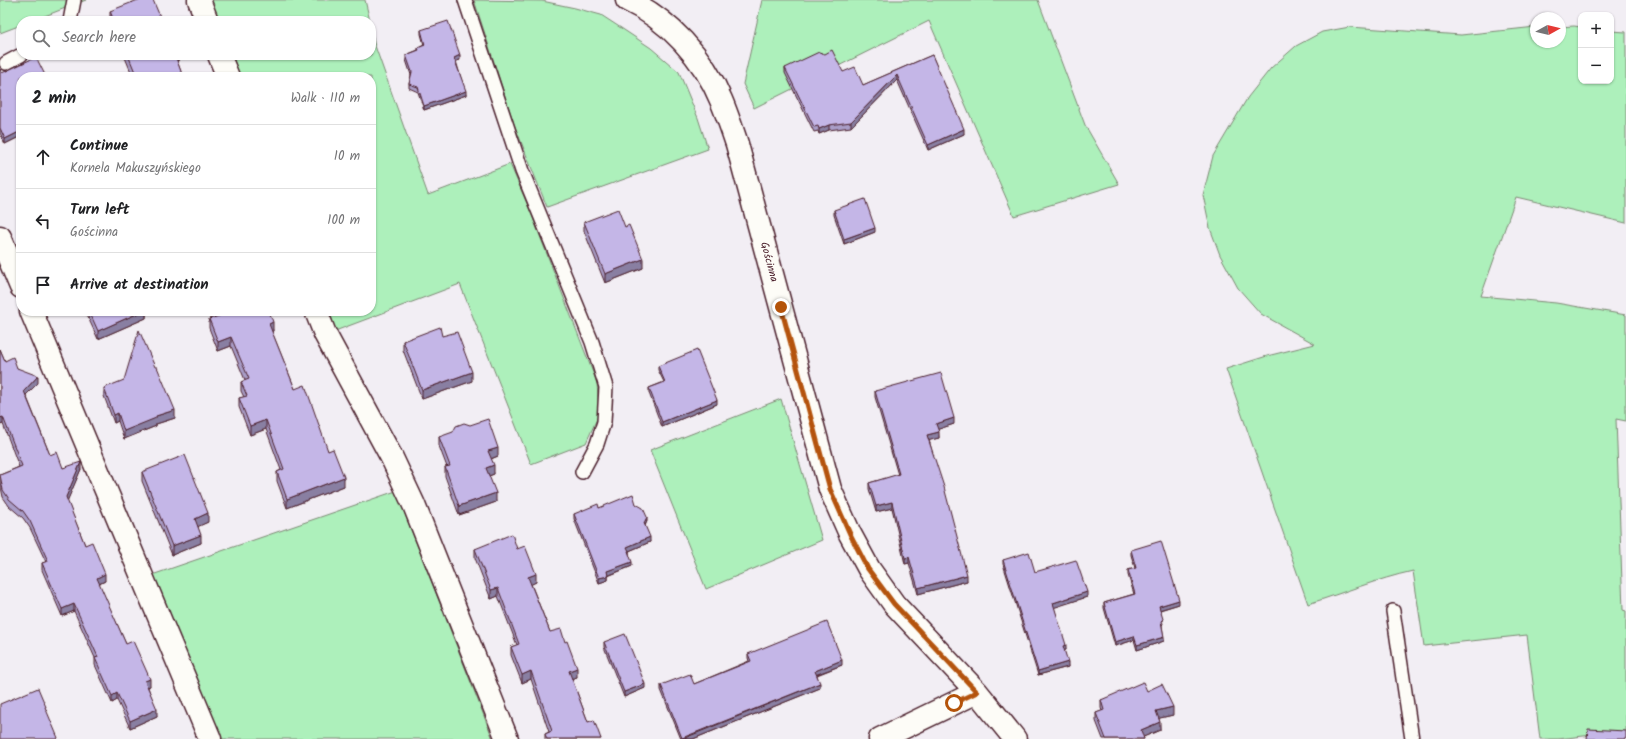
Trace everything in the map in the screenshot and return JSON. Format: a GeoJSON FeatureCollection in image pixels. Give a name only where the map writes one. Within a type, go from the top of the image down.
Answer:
{"type":"FeatureCollection","features":[{"type":"Feature","properties":{"kind":"street"},"geometry":{"type":"LineString","coordinates":[[199,0],[205,16]]}},
{"type":"Feature","properties":{"kind":"street","name":"Gościnna"},"geometry":{"type":"LineString","coordinates":[[627,0],[641,6],[672,31],[700,60],[721,99],[737,144],[830,489],[850,534],[868,569],[894,604],[977,692],[1015,739]]}},
{"type":"Feature","properties":{"kind":"street"},"geometry":{"type":"LineString","coordinates":[[222,60],[226,72]]}},
{"type":"Feature","properties":{"kind":"street"},"geometry":{"type":"LineString","coordinates":[[0,237],[16,275]]}},
{"type":"Feature","properties":{"kind":"street"},"geometry":{"type":"LineString","coordinates":[[33,316],[210,739]]}},
{"type":"Feature","properties":{"kind":"street"},"geometry":{"type":"LineString","coordinates":[[318,316],[325,334],[392,458],[414,505],[507,739]]}},
{"type":"Feature","properties":{"kind":"street"},"geometry":{"type":"LineString","coordinates":[[880,739],[977,692]]}},
{"type":"Feature","properties":{"kind":"lane"},"geometry":{"type":"LineString","coordinates":[[71,16],[74,0]]}},
{"type":"Feature","properties":{"kind":"lane"},"geometry":{"type":"LineString","coordinates":[[465,0],[522,171],[592,342],[606,387],[604,422],[597,444],[582,472]]}},
{"type":"Feature","properties":{"kind":"lane"},"geometry":{"type":"LineString","coordinates":[[6,62],[16,57]]}},
{"type":"Feature","properties":{"kind":"lane"},"geometry":{"type":"LineString","coordinates":[[1393,611],[1412,739]]}},
{"type":"Feature","properties":{"kind":"green space"},"geometry":{"type":"Polygon","coordinates":[[[0,0],[86,0],[45,16],[16,16],[16,27],[0,33],[0,0]]]}},
{"type":"Feature","properties":{"kind":"green space"},"geometry":{"type":"Polygon","coordinates":[[[211,0],[365,0],[369,16],[217,16],[211,0]]]}},
{"type":"Feature","properties":{"kind":"green space"},"geometry":{"type":"Polygon","coordinates":[[[474,0],[542,1],[601,15],[651,48],[679,72],[698,118],[708,149],[547,207],[514,124],[474,0]]]}},
{"type":"Feature","properties":{"kind":"green space"},"geometry":{"type":"Polygon","coordinates":[[[762,0],[1038,0],[1085,125],[1119,184],[1014,216],[929,21],[754,108],[743,84],[762,0]]]}},
{"type":"Feature","properties":{"kind":"green space"},"geometry":{"type":"Polygon","coordinates":[[[1350,27],[1461,35],[1530,28],[1530,48],[1566,48],[1566,27],[1578,27],[1578,84],[1614,84],[1614,31],[1626,32],[1626,223],[1516,197],[1481,296],[1556,303],[1626,315],[1626,421],[1616,419],[1623,610],[1626,611],[1626,731],[1558,739],[1540,739],[1527,635],[1424,646],[1413,571],[1373,582],[1308,604],[1226,369],[1267,356],[1315,344],[1261,314],[1238,288],[1220,255],[1210,228],[1203,195],[1213,156],[1248,97],[1271,68],[1296,46],[1322,32],[1350,27]]]}},
{"type":"Feature","properties":{"kind":"green space"},"geometry":{"type":"Polygon","coordinates":[[[376,49],[428,195],[510,164],[531,213],[597,383],[599,414],[586,443],[531,464],[460,284],[376,316],[376,72],[238,72],[234,60],[376,60],[376,49]]]}},
{"type":"Feature","properties":{"kind":"green space"},"geometry":{"type":"Polygon","coordinates":[[[329,316],[375,316],[335,331],[329,316]]]}},
{"type":"Feature","properties":{"kind":"green space"},"geometry":{"type":"Polygon","coordinates":[[[781,399],[822,540],[706,589],[650,450],[781,399]]]}},
{"type":"Feature","properties":{"kind":"green space"},"geometry":{"type":"Polygon","coordinates":[[[396,491],[493,739],[221,739],[152,575],[396,491]]]}},
{"type":"Feature","properties":{"kind":"building"},"geometry":{"type":"Polygon","coordinates":[[[138,0],[153,0],[160,16],[112,16],[110,11],[138,0]]]}},
{"type":"Feature","properties":{"kind":"building"},"geometry":{"type":"Polygon","coordinates":[[[448,21],[460,55],[454,58],[466,91],[424,106],[418,87],[409,84],[412,72],[406,55],[419,50],[418,48],[425,45],[421,30],[448,21]]]}},
{"type":"Feature","properties":{"kind":"building"},"geometry":{"type":"Polygon","coordinates":[[[832,50],[843,72],[855,67],[863,85],[932,55],[964,129],[928,145],[897,75],[851,122],[829,125],[819,129],[818,126],[814,127],[785,68],[819,52],[825,54],[832,50]]]}},
{"type":"Feature","properties":{"kind":"building"},"geometry":{"type":"Polygon","coordinates":[[[30,60],[38,60],[44,72],[16,72],[16,134],[5,139],[0,128],[0,69],[2,73],[30,60]]]}},
{"type":"Feature","properties":{"kind":"building"},"geometry":{"type":"Polygon","coordinates":[[[130,60],[177,60],[181,72],[135,72],[130,60]]]}},
{"type":"Feature","properties":{"kind":"building"},"geometry":{"type":"Polygon","coordinates":[[[865,199],[875,228],[844,239],[834,210],[865,199]]]}},
{"type":"Feature","properties":{"kind":"building"},"geometry":{"type":"Polygon","coordinates":[[[618,209],[625,227],[629,225],[643,259],[605,274],[584,222],[618,209]]]}},
{"type":"Feature","properties":{"kind":"building"},"geometry":{"type":"Polygon","coordinates":[[[91,316],[132,316],[98,331],[91,316]]]}},
{"type":"Feature","properties":{"kind":"building"},"geometry":{"type":"Polygon","coordinates":[[[219,316],[271,316],[273,322],[269,324],[295,389],[305,385],[328,451],[333,449],[344,477],[287,499],[277,472],[284,469],[266,420],[250,426],[239,398],[247,396],[241,382],[249,379],[231,337],[218,342],[209,319],[219,316]]]}},
{"type":"Feature","properties":{"kind":"building"},"geometry":{"type":"Polygon","coordinates":[[[440,327],[442,336],[457,332],[472,372],[422,390],[403,341],[440,327]]]}},
{"type":"Feature","properties":{"kind":"building"},"geometry":{"type":"Polygon","coordinates":[[[139,330],[155,367],[157,367],[175,410],[156,416],[156,418],[124,431],[118,413],[114,415],[104,388],[124,380],[139,330]]]}},
{"type":"Feature","properties":{"kind":"building"},"geometry":{"type":"Polygon","coordinates":[[[0,349],[5,361],[13,357],[17,368],[38,376],[24,391],[50,455],[57,452],[63,468],[81,462],[66,497],[85,545],[92,542],[105,574],[97,578],[126,644],[133,641],[150,679],[145,681],[157,709],[130,721],[117,693],[112,696],[95,658],[98,657],[74,604],[62,609],[42,563],[48,561],[30,521],[23,511],[9,499],[3,490],[0,475],[22,466],[3,417],[0,418],[0,349]]]}},
{"type":"Feature","properties":{"kind":"building"},"geometry":{"type":"Polygon","coordinates":[[[697,350],[717,400],[662,422],[649,388],[665,382],[658,366],[697,350]]]}},
{"type":"Feature","properties":{"kind":"building"},"geometry":{"type":"Polygon","coordinates":[[[941,373],[954,418],[936,424],[939,432],[927,435],[944,487],[967,575],[918,588],[909,557],[905,558],[892,502],[876,506],[869,483],[899,474],[875,391],[941,373]]]}},
{"type":"Feature","properties":{"kind":"building"},"geometry":{"type":"Polygon","coordinates":[[[488,419],[498,448],[488,451],[494,465],[486,468],[496,493],[459,506],[445,467],[450,466],[439,437],[453,432],[456,426],[464,423],[470,425],[488,419]]]}},
{"type":"Feature","properties":{"kind":"building"},"geometry":{"type":"Polygon","coordinates":[[[185,455],[208,513],[195,519],[201,535],[172,546],[142,472],[185,455]]]}},
{"type":"Feature","properties":{"kind":"building"},"geometry":{"type":"Polygon","coordinates":[[[633,494],[636,504],[643,508],[647,517],[644,523],[650,537],[627,547],[632,562],[607,571],[608,576],[599,578],[574,514],[598,504],[599,508],[633,494]]]}},
{"type":"Feature","properties":{"kind":"building"},"geometry":{"type":"Polygon","coordinates":[[[512,534],[517,549],[525,546],[536,574],[528,577],[550,632],[561,629],[565,642],[567,641],[577,668],[569,671],[588,722],[594,720],[601,739],[547,739],[545,734],[552,731],[531,671],[522,675],[511,647],[519,644],[498,588],[491,590],[475,549],[512,534]]]}},
{"type":"Feature","properties":{"kind":"building"},"geometry":{"type":"Polygon","coordinates":[[[1161,541],[1179,600],[1159,606],[1163,619],[1161,621],[1164,637],[1137,645],[1134,636],[1115,642],[1104,603],[1135,594],[1128,570],[1136,568],[1131,550],[1161,541]]]}},
{"type":"Feature","properties":{"kind":"building"},"geometry":{"type":"Polygon","coordinates":[[[1029,552],[1035,572],[1076,560],[1087,592],[1053,603],[1066,645],[1063,646],[1068,662],[1038,671],[1003,560],[1029,552]]]}},
{"type":"Feature","properties":{"kind":"building"},"geometry":{"type":"Polygon","coordinates":[[[827,622],[842,660],[815,671],[820,683],[682,738],[661,685],[690,674],[694,684],[751,661],[748,654],[827,622]]]}},
{"type":"Feature","properties":{"kind":"building"},"geometry":{"type":"Polygon","coordinates":[[[625,634],[645,684],[624,692],[604,642],[625,634]]]}},
{"type":"Feature","properties":{"kind":"building"},"geometry":{"type":"Polygon","coordinates":[[[1143,682],[1147,691],[1162,684],[1173,707],[1156,711],[1160,722],[1141,730],[1144,739],[1106,739],[1096,713],[1104,710],[1101,700],[1143,682]]]}},
{"type":"Feature","properties":{"kind":"building"},"geometry":{"type":"Polygon","coordinates":[[[38,688],[58,738],[0,739],[0,704],[38,688]]]}},
{"type":"Feature","properties":{"kind":"building"},"geometry":{"type":"Polygon","coordinates":[[[1588,729],[1626,731],[1626,739],[1587,739],[1588,729]]]}},
{"type":"Feature","properties":{"kind":"route"},"geometry":{"type":"LineString","coordinates":[[781,307],[830,489],[850,534],[868,569],[894,604],[977,692],[954,703]]}}]}
